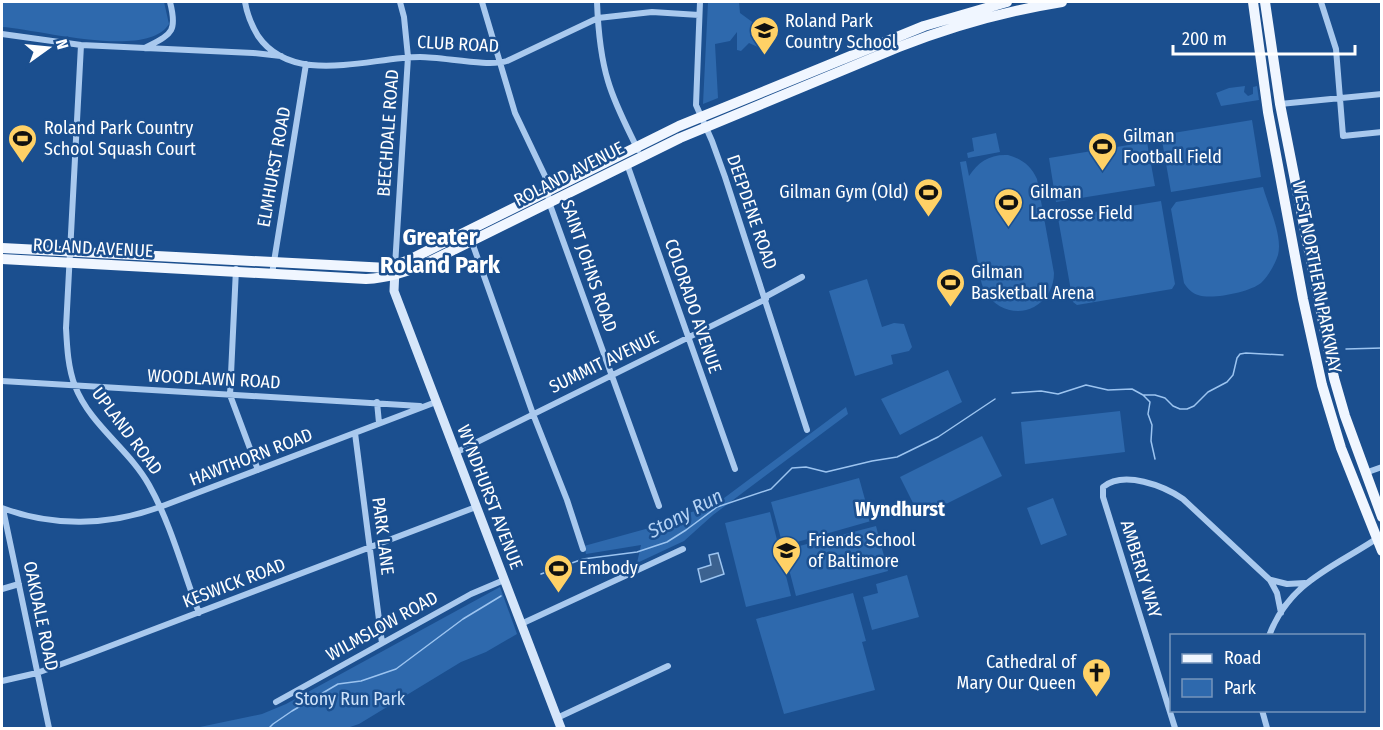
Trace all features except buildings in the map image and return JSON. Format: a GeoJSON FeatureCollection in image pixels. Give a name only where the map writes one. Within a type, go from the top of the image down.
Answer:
{"type":"FeatureCollection","features":[{"type":"Feature","properties":{"kind":"main road","name":"ROLAND AVENUE"},"geometry":{"type":"LineString","coordinates":[[470,236],[549,202],[639,151],[703,122],[924,26],[1007,2]]}},
{"type":"Feature","properties":{"kind":"main road","name":"ROLAND AVENUE"},"geometry":{"type":"LineString","coordinates":[[703,122],[928,35],[995,15],[1062,2]]}},
{"type":"Feature","properties":{"kind":"main road","name":"WEST NORTHERN PARKWAY"},"geometry":{"type":"LineString","coordinates":[[1253,2],[1268,112],[1303,299],[1322,385],[1341,448],[1379,537],[1382,551]]}},
{"type":"Feature","properties":{"kind":"main road","name":"WEST NORTHERN PARKWAY"},"geometry":{"type":"LineString","coordinates":[[1265,2],[1280,104],[1334,378],[1382,517]]}},
{"type":"Feature","properties":{"kind":"main road","name":"ROLAND AVENUE"},"geometry":{"type":"LineString","coordinates":[[2,248],[69,257],[272,268],[366,279],[416,268],[549,190],[624,159]]}},
{"type":"Feature","properties":{"kind":"main road","name":"ROLAND AVENUE"},"geometry":{"type":"LineString","coordinates":[[2,259],[69,257]]}},
{"type":"Feature","properties":{"kind":"street"},"geometry":{"type":"LineString","coordinates":[[144,49],[165,37],[174,25],[170,2]]}},
{"type":"Feature","properties":{"kind":"street"},"geometry":{"type":"LineString","coordinates":[[245,2],[259,37],[257,49],[253,53]]}},
{"type":"Feature","properties":{"kind":"street","name":"BEECHDALE ROAD"},"geometry":{"type":"LineString","coordinates":[[395,271],[408,57],[400,2]]}},
{"type":"Feature","properties":{"kind":"street","name":"SAINT JOHNS ROAD"},"geometry":{"type":"LineString","coordinates":[[482,2],[515,113],[546,178],[549,202],[659,506]]}},
{"type":"Feature","properties":{"kind":"street"},"geometry":{"type":"LineString","coordinates":[[597,2],[602,57],[607,79],[639,151]]}},
{"type":"Feature","properties":{"kind":"street","name":"DEEPDENE ROAD"},"geometry":{"type":"LineString","coordinates":[[700,2],[696,105],[725,177],[807,430]]}},
{"type":"Feature","properties":{"kind":"street"},"geometry":{"type":"LineString","coordinates":[[1321,2],[1331,26],[1336,49],[1343,136],[1382,132]]}},
{"type":"Feature","properties":{"kind":"street","name":"CLUB ROAD"},"geometry":{"type":"LineString","coordinates":[[2,34],[81,45],[253,53],[281,56],[306,64],[354,64],[408,57],[436,57],[501,63],[598,18],[652,12],[699,15]]}},
{"type":"Feature","properties":{"kind":"street"},"geometry":{"type":"LineString","coordinates":[[165,37],[167,50]]}},
{"type":"Feature","properties":{"kind":"street","name":"CLUB ROAD"},"geometry":{"type":"LineString","coordinates":[[259,37],[266,46],[281,56]]}},
{"type":"Feature","properties":{"kind":"street","name":"UPLAND ROAD"},"geometry":{"type":"LineString","coordinates":[[81,45],[66,328],[69,357],[75,385],[92,413],[134,462],[151,488],[199,613]]}},
{"type":"Feature","properties":{"kind":"street","name":"ELMHURST ROAD"},"geometry":{"type":"LineString","coordinates":[[272,268],[306,64]]}},
{"type":"Feature","properties":{"kind":"street"},"geometry":{"type":"LineString","coordinates":[[1280,104],[1382,94]]}},
{"type":"Feature","properties":{"kind":"street","name":"COLORADO AVENUE"},"geometry":{"type":"LineString","coordinates":[[624,159],[735,469]]}},
{"type":"Feature","properties":{"kind":"street"},"geometry":{"type":"LineString","coordinates":[[470,236],[583,549]]}},
{"type":"Feature","properties":{"kind":"street"},"geometry":{"type":"LineString","coordinates":[[236,267],[230,395],[258,470]]}},
{"type":"Feature","properties":{"kind":"street","name":"WYNDHURST AVENUE"},"geometry":{"type":"LineString","coordinates":[[395,271],[394,291],[561,729]]}},
{"type":"Feature","properties":{"kind":"street","name":"SUMMIT AVENUE"},"geometry":{"type":"LineString","coordinates":[[455,453],[765,298],[802,277]]}},
{"type":"Feature","properties":{"kind":"street","name":"WOODLAWN ROAD"},"geometry":{"type":"LineString","coordinates":[[2,381],[424,406]]}},
{"type":"Feature","properties":{"kind":"street"},"geometry":{"type":"LineString","coordinates":[[378,402],[379,423]]}},
{"type":"Feature","properties":{"kind":"street","name":"HAWTHORN ROAD"},"geometry":{"type":"LineString","coordinates":[[2,508],[33,517],[78,522],[123,518],[160,507],[436,402]]}},
{"type":"Feature","properties":{"kind":"street","name":"PARK LANE"},"geometry":{"type":"LineString","coordinates":[[355,433],[382,643]]}},
{"type":"Feature","properties":{"kind":"street"},"geometry":{"type":"LineString","coordinates":[[1365,473],[1382,467]]}},
{"type":"Feature","properties":{"kind":"street","name":"AMBERLY WAY"},"geometry":{"type":"LineString","coordinates":[[1175,729],[1103,497],[1103,487],[1114,482],[1136,481],[1154,484],[1175,493],[1270,580]]}},
{"type":"Feature","properties":{"kind":"street","name":"KESWICK ROAD"},"geometry":{"type":"LineString","coordinates":[[2,681],[37,673],[476,507]]}},
{"type":"Feature","properties":{"kind":"street","name":"OAKDALE ROAD"},"geometry":{"type":"LineString","coordinates":[[2,508],[49,729]]}},
{"type":"Feature","properties":{"kind":"street"},"geometry":{"type":"LineString","coordinates":[[1270,634],[1281,613],[1305,583],[1379,537]]}},
{"type":"Feature","properties":{"kind":"street"},"geometry":{"type":"LineString","coordinates":[[521,624],[682,549]]}},
{"type":"Feature","properties":{"kind":"street","name":"WILMSLOW ROAD"},"geometry":{"type":"LineString","coordinates":[[276,702],[471,594],[504,580]]}},
{"type":"Feature","properties":{"kind":"street"},"geometry":{"type":"LineString","coordinates":[[1270,580],[1287,584],[1305,583]]}},
{"type":"Feature","properties":{"kind":"street"},"geometry":{"type":"LineString","coordinates":[[1270,580],[1277,593],[1281,613]]}},
{"type":"Feature","properties":{"kind":"street"},"geometry":{"type":"LineString","coordinates":[[2,588],[19,584]]}},
{"type":"Feature","properties":{"kind":"street"},"geometry":{"type":"LineString","coordinates":[[557,718],[668,666]]}},
{"type":"Feature","properties":{"kind":"street"},"geometry":{"type":"LineString","coordinates":[[1262,712],[1267,729]]}},
{"type":"Feature","properties":{"kind":"green space"},"geometry":{"type":"Polygon","coordinates":[[[2,2],[164,2],[169,24],[157,35],[139,40],[91,40],[2,27],[2,2]]]}},
{"type":"Feature","properties":{"kind":"green space"},"geometry":{"type":"Polygon","coordinates":[[[708,2],[739,2],[740,13],[755,24],[760,35],[763,36],[760,48],[749,43],[741,51],[737,50],[737,32],[730,41],[715,44],[718,98],[703,104],[708,2]]]}},
{"type":"Feature","properties":{"kind":"green space"},"geometry":{"type":"Polygon","coordinates":[[[1245,86],[1244,92],[1248,96],[1253,94],[1253,87],[1257,86],[1259,100],[1221,106],[1216,93],[1229,88],[1245,86]]]}},
{"type":"Feature","properties":{"kind":"green space"},"geometry":{"type":"Polygon","coordinates":[[[1252,120],[1261,177],[1171,192],[1161,135],[1252,120]]]}},
{"type":"Feature","properties":{"kind":"green space"},"geometry":{"type":"Polygon","coordinates":[[[996,133],[1000,152],[968,158],[967,153],[974,151],[972,138],[996,133]]]}},
{"type":"Feature","properties":{"kind":"green space","name":"Gilman Football Field"},"geometry":{"type":"Polygon","coordinates":[[[1147,142],[1155,186],[1056,202],[1049,158],[1147,142]]]}},
{"type":"Feature","properties":{"kind":"green space"},"geometry":{"type":"Polygon","coordinates":[[[1008,155],[1026,164],[1037,179],[1054,273],[1051,288],[1046,297],[1034,307],[1021,311],[1001,307],[990,299],[984,289],[960,162],[966,161],[969,176],[985,160],[1008,155]]]}},
{"type":"Feature","properties":{"kind":"green space"},"geometry":{"type":"Polygon","coordinates":[[[1263,187],[1274,221],[1279,247],[1278,255],[1269,274],[1261,283],[1240,292],[1221,296],[1204,296],[1192,292],[1184,283],[1171,209],[1176,202],[1263,187]]]}},
{"type":"Feature","properties":{"kind":"green space"},"geometry":{"type":"Polygon","coordinates":[[[1161,201],[1175,284],[1172,289],[1077,305],[1073,302],[1058,218],[1161,201]]]}},
{"type":"Feature","properties":{"kind":"green space"},"geometry":{"type":"Polygon","coordinates":[[[867,279],[882,327],[894,323],[904,324],[912,347],[909,351],[891,355],[893,364],[855,376],[829,291],[867,279]]]}},
{"type":"Feature","properties":{"kind":"green space"},"geometry":{"type":"Polygon","coordinates":[[[948,370],[962,402],[900,435],[881,399],[948,370]]]}},
{"type":"Feature","properties":{"kind":"green space"},"geometry":{"type":"Polygon","coordinates":[[[846,407],[848,414],[713,515],[684,541],[637,563],[641,545],[586,554],[584,546],[671,522],[671,518],[702,509],[704,513],[846,407]]]}},
{"type":"Feature","properties":{"kind":"green space"},"geometry":{"type":"Polygon","coordinates":[[[1120,411],[1125,452],[1025,464],[1021,422],[1120,411]]]}},
{"type":"Feature","properties":{"kind":"green space"},"geometry":{"type":"Polygon","coordinates":[[[982,436],[1002,476],[920,517],[900,477],[982,436]]]}},
{"type":"Feature","properties":{"kind":"green space"},"geometry":{"type":"Polygon","coordinates":[[[859,478],[871,521],[783,546],[771,502],[859,478]]]}},
{"type":"Feature","properties":{"kind":"green space"},"geometry":{"type":"Polygon","coordinates":[[[1053,498],[1067,535],[1041,545],[1027,508],[1053,498]]]}},
{"type":"Feature","properties":{"kind":"green space"},"geometry":{"type":"Polygon","coordinates":[[[770,512],[791,596],[746,607],[725,523],[770,512]]]}},
{"type":"Feature","properties":{"kind":"green space"},"geometry":{"type":"Polygon","coordinates":[[[876,526],[888,571],[796,596],[784,550],[876,526]]]}},
{"type":"Feature","properties":{"kind":"green space"},"geometry":{"type":"Polygon","coordinates":[[[907,575],[919,617],[872,630],[863,597],[878,593],[876,584],[907,575]]]}},
{"type":"Feature","properties":{"kind":"green space","name":"Stony Run Park"},"geometry":{"type":"Polygon","coordinates":[[[500,587],[517,634],[486,652],[461,662],[359,724],[347,728],[195,728],[262,714],[286,704],[500,587]]]}},
{"type":"Feature","properties":{"kind":"green space"},"geometry":{"type":"Polygon","coordinates":[[[853,593],[866,641],[862,642],[875,690],[784,714],[756,619],[853,593]]]}},
{"type":"Feature","properties":{"kind":"shaded area"},"geometry":{"type":"Polygon","coordinates":[[[718,553],[724,574],[701,582],[698,569],[711,565],[709,555],[718,553]]]}},
{"type":"Feature","properties":{"kind":"waterway","name":"Stony Run"},"geometry":{"type":"LineString","coordinates":[[1346,349],[1382,348]]}},
{"type":"Feature","properties":{"kind":"waterway","name":"Stony Run"},"geometry":{"type":"LineString","coordinates":[[1012,393],[1041,391],[1058,394],[1086,385],[1108,390],[1132,389],[1143,395],[1165,398],[1173,406],[1187,409],[1194,406],[1208,392],[1227,382],[1233,375],[1240,354],[1283,355]]}},
{"type":"Feature","properties":{"kind":"waterway"},"geometry":{"type":"LineString","coordinates":[[1143,395],[1150,402],[1148,414],[1152,425],[1151,441],[1155,459]]}},
{"type":"Feature","properties":{"kind":"waterway","name":"Stony Run"},"geometry":{"type":"LineString","coordinates":[[541,574],[583,559],[637,552],[667,542],[717,507],[771,489],[792,468],[806,467],[826,472],[897,457],[938,437],[995,399]]}},
{"type":"Feature","properties":{"kind":"waterway","name":"Stony Run"},"geometry":{"type":"LineString","coordinates":[[269,728],[292,711],[338,684],[361,681],[396,669],[463,619],[501,596]]}},
{"type":"Feature","properties":{"kind":"place","name":"Roland Park Country School"},"geometry":{"type":"Point","coordinates":[764,56]}},
{"type":"Feature","properties":{"kind":"place","name":"Roland Park Country School Squash Court"},"geometry":{"type":"Point","coordinates":[23,164]}},
{"type":"Feature","properties":{"kind":"place","name":"Gilman Football Field"},"geometry":{"type":"Point","coordinates":[1102,172]}},
{"type":"Feature","properties":{"kind":"place","name":"Gilman Gym (Old)"},"geometry":{"type":"Point","coordinates":[929,218]}},
{"type":"Feature","properties":{"kind":"place","name":"Gilman Lacrosse Field"},"geometry":{"type":"Point","coordinates":[1009,228]}},
{"type":"Feature","properties":{"kind":"place","name":"Gilman Basketball Arena"},"geometry":{"type":"Point","coordinates":[950,308]}},
{"type":"Feature","properties":{"kind":"place","name":"Friends School of Baltimore"},"geometry":{"type":"Point","coordinates":[787,576]}},
{"type":"Feature","properties":{"kind":"place","name":"Embody"},"geometry":{"type":"Point","coordinates":[558,594]}},
{"type":"Feature","properties":{"kind":"place","name":"Cathedral of Mary Our Queen"},"geometry":{"type":"Point","coordinates":[1097,698]}},
{"type":"Feature","properties":{"kind":"district","name":"Greater Roland Park"},"geometry":{"type":"Point","coordinates":[440,251]}},
{"type":"Feature","properties":{"kind":"district","name":"Wyndhurst"},"geometry":{"type":"Point","coordinates":[900,509]}}]}
